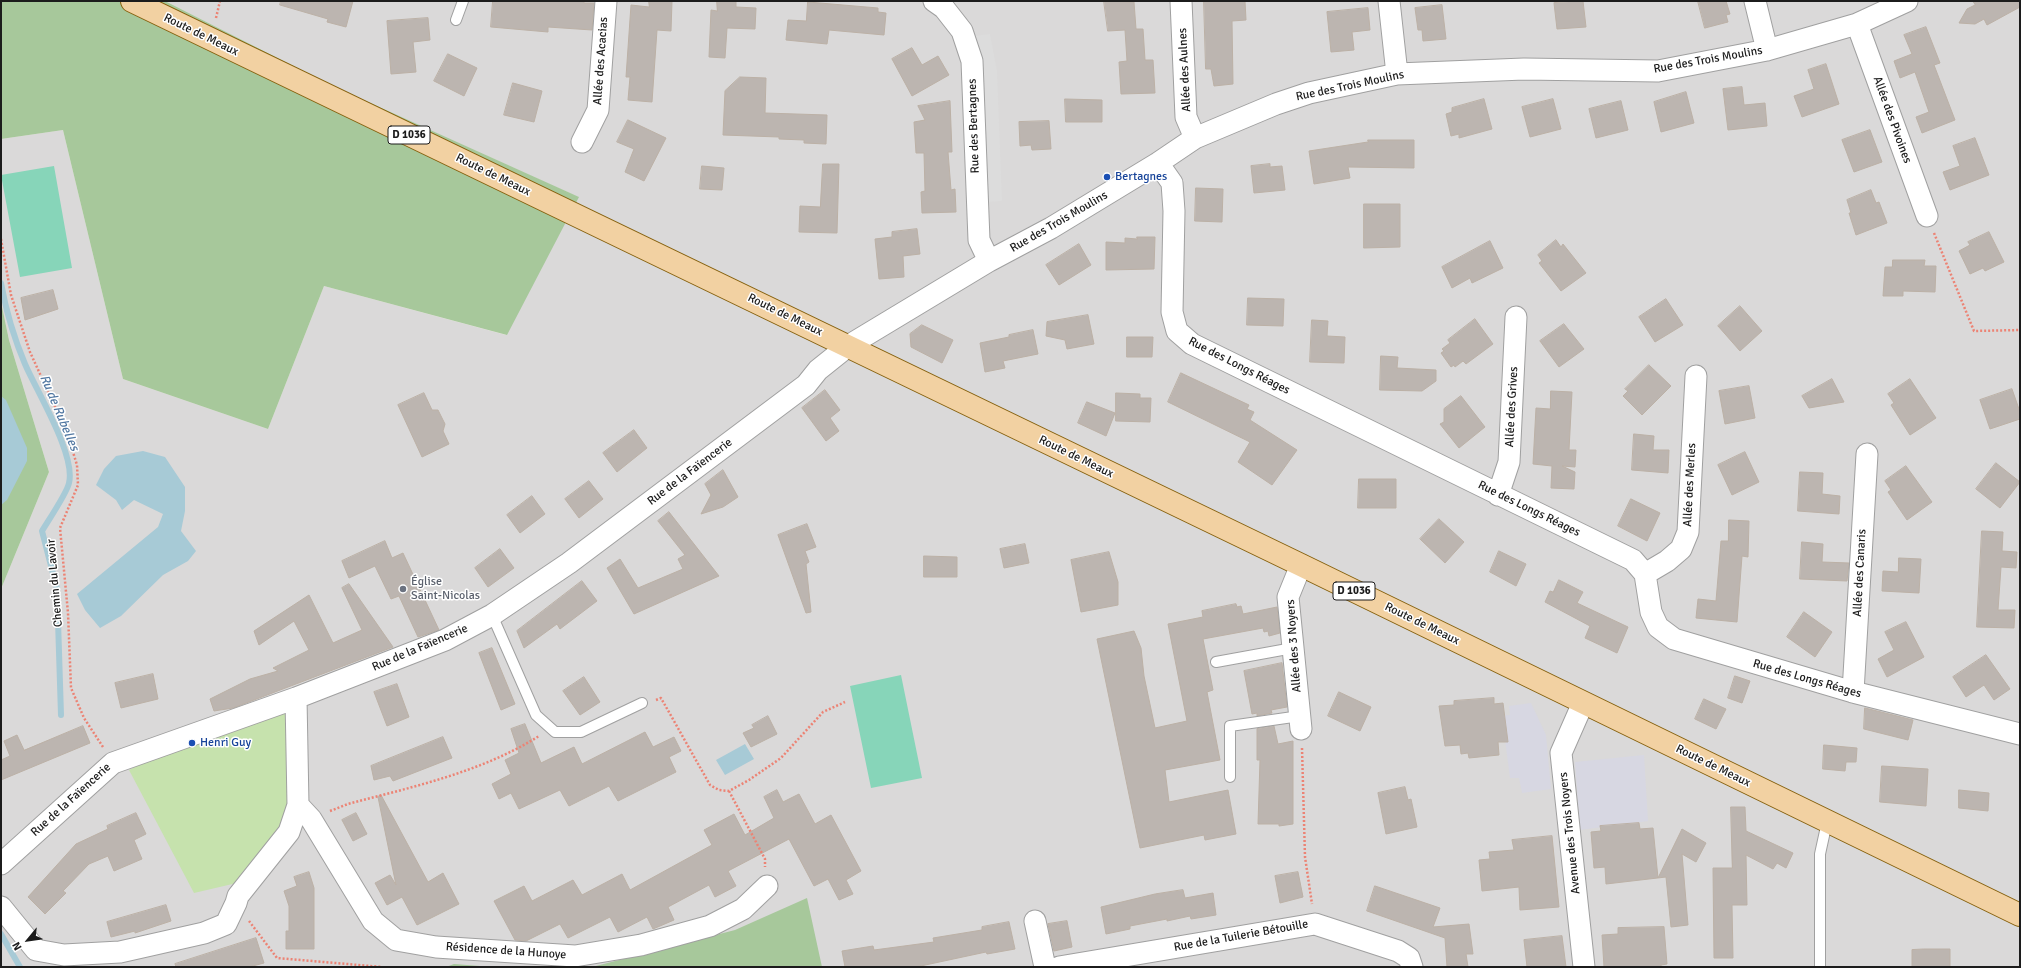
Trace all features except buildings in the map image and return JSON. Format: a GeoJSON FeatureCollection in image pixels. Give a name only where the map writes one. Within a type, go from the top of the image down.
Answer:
{"type":"FeatureCollection","features":[{"type":"Feature","properties":{"kind":"main road","name":"Route de Meaux"},"geometry":{"type":"LineString","coordinates":[[132,1],[1301,564],[2020,915]]}},
{"type":"Feature","properties":{"kind":"street","name":"Allée des Acacias"},"geometry":{"type":"LineString","coordinates":[[582,142],[598,110],[606,1]]}},
{"type":"Feature","properties":{"kind":"street","name":"Rue des Bertagnes"},"geometry":{"type":"LineString","coordinates":[[934,1],[944,8],[962,31],[972,60],[979,240],[989,261]]}},
{"type":"Feature","properties":{"kind":"street","name":"Allée des Aulnes"},"geometry":{"type":"LineString","coordinates":[[1182,1],[1186,117],[1195,138]]}},
{"type":"Feature","properties":{"kind":"street"},"geometry":{"type":"LineString","coordinates":[[1389,1],[1397,74]]}},
{"type":"Feature","properties":{"kind":"street"},"geometry":{"type":"LineString","coordinates":[[1754,1],[1767,50]]}},
{"type":"Feature","properties":{"kind":"street","name":"Rue des Trois Moulins"},"geometry":{"type":"LineString","coordinates":[[848,346],[989,261],[1051,228],[1158,163],[1195,138],[1276,104],[1309,93],[1397,74],[1524,69],[1658,71],[1767,50],[1857,24],[1907,1]]}},
{"type":"Feature","properties":{"kind":"street","name":"Allée des Pivoines"},"geometry":{"type":"LineString","coordinates":[[1857,24],[1927,216]]}},
{"type":"Feature","properties":{"kind":"street","name":"Rue des Longs Réages"},"geometry":{"type":"LineString","coordinates":[[1158,163],[1172,183],[1174,211],[1172,312],[1177,331],[1192,344],[1633,560],[1645,574],[1653,617],[1658,627],[1674,639],[1853,692],[2020,734]]}},
{"type":"Feature","properties":{"kind":"street","name":"Allée des Grives"},"geometry":{"type":"LineString","coordinates":[[1498,495],[1509,462],[1516,317]]}},
{"type":"Feature","properties":{"kind":"street","name":"Rue de la Faïencerie"},"geometry":{"type":"LineString","coordinates":[[1,864],[113,762],[296,698],[445,640],[492,615],[569,563],[806,385],[818,370],[848,346]]}},
{"type":"Feature","properties":{"kind":"street","name":"Allée des Merles"},"geometry":{"type":"LineString","coordinates":[[1645,574],[1667,561],[1681,550],[1688,532],[1696,376]]}},
{"type":"Feature","properties":{"kind":"street","name":"Allée des Canaris"},"geometry":{"type":"LineString","coordinates":[[1853,692],[1867,454]]}},
{"type":"Feature","properties":{"kind":"street","name":"Allée des 3 Noyers"},"geometry":{"type":"LineString","coordinates":[[1300,722],[1288,597],[1301,564]]}},
{"type":"Feature","properties":{"kind":"street"},"geometry":{"type":"LineString","coordinates":[[1,907],[36,950],[64,955],[120,952],[204,933],[226,924],[238,896],[304,812],[296,698]]}},
{"type":"Feature","properties":{"kind":"street","name":"Avenue des Trois Noyers"},"geometry":{"type":"LineString","coordinates":[[1583,703],[1561,753],[1584,967]]}},
{"type":"Feature","properties":{"kind":"street","name":"Résidence de la Hunoye"},"geometry":{"type":"LineString","coordinates":[[304,812],[373,921],[396,940],[436,947],[575,956],[641,945],[710,926],[743,909],[767,886]]}},
{"type":"Feature","properties":{"kind":"street"},"geometry":{"type":"LineString","coordinates":[[1035,921],[1045,967]]}},
{"type":"Feature","properties":{"kind":"street","name":"Rue de la Tuilerie Bétouille"},"geometry":{"type":"LineString","coordinates":[[1060,967],[1315,924],[1398,951],[1409,958],[1412,967]]}},
{"type":"Feature","properties":{"kind":"lane"},"geometry":{"type":"LineString","coordinates":[[456,20],[463,1]]}},
{"type":"Feature","properties":{"kind":"lane"},"geometry":{"type":"LineString","coordinates":[[492,615],[536,715],[555,732],[581,732],[642,704]]}},
{"type":"Feature","properties":{"kind":"lane"},"geometry":{"type":"LineString","coordinates":[[1216,662],[1293,648]]}},
{"type":"Feature","properties":{"kind":"lane"},"geometry":{"type":"LineString","coordinates":[[1230,777],[1230,726],[1300,722]]}},
{"type":"Feature","properties":{"kind":"lane"},"geometry":{"type":"LineString","coordinates":[[1820,967],[1820,854],[1827,822]]}},
{"type":"Feature","properties":{"kind":"path"},"geometry":{"type":"LineString","coordinates":[[1927,216],[1974,331],[2020,330]]}},
{"type":"Feature","properties":{"kind":"path","name":"Chemin du Lavoir"},"geometry":{"type":"LineString","coordinates":[[1,239],[11,295],[30,352],[67,433],[77,465],[78,485],[60,528],[68,613],[71,688],[84,718],[113,762]]}},
{"type":"Feature","properties":{"kind":"path"},"geometry":{"type":"LineString","coordinates":[[642,704],[661,698],[710,785],[719,790],[730,791],[781,758],[823,712],[845,702]]}},
{"type":"Feature","properties":{"kind":"path"},"geometry":{"type":"LineString","coordinates":[[1300,722],[1305,857],[1315,924]]}},
{"type":"Feature","properties":{"kind":"path"},"geometry":{"type":"LineString","coordinates":[[304,812],[348,804],[465,770],[523,746],[551,728]]}},
{"type":"Feature","properties":{"kind":"path"},"geometry":{"type":"LineString","coordinates":[[730,791],[765,859],[767,886]]}},
{"type":"Feature","properties":{"kind":"path"},"geometry":{"type":"LineString","coordinates":[[236,903],[277,958],[382,967]]}},
{"type":"Feature","properties":{"kind":"shaded area"},"geometry":{"type":"Polygon","coordinates":[[[165,1],[2020,1],[2020,967],[1,967],[1,589],[49,472],[9,340],[1,302],[1,139],[63,130],[123,379],[268,429],[324,286],[506,335],[578,197],[335,87],[165,1]]]}},
{"type":"Feature","properties":{"kind":"shaded area"},"geometry":{"type":"Polygon","coordinates":[[[990,34],[997,71],[1002,201],[985,202],[974,36],[990,34]]]}},
{"type":"Feature","properties":{"kind":"shaded area"},"geometry":{"type":"Polygon","coordinates":[[[1531,703],[1546,735],[1551,789],[1522,793],[1519,778],[1510,778],[1502,716],[1510,715],[1509,706],[1531,703]]]}},
{"type":"Feature","properties":{"kind":"shaded area"},"geometry":{"type":"Polygon","coordinates":[[[1644,755],[1648,821],[1580,830],[1575,762],[1644,755]]]}},
{"type":"Feature","properties":{"kind":"green space"},"geometry":{"type":"Polygon","coordinates":[[[1,1],[165,1],[335,87],[579,197],[507,335],[324,286],[268,429],[123,379],[63,130],[1,139],[1,1]]]}},
{"type":"Feature","properties":{"kind":"green space"},"geometry":{"type":"Polygon","coordinates":[[[54,166],[72,268],[20,277],[1,175],[54,166]]]}},
{"type":"Feature","properties":{"kind":"green space"},"geometry":{"type":"Polygon","coordinates":[[[1,302],[9,340],[49,472],[1,589],[1,302]]]}},
{"type":"Feature","properties":{"kind":"green space"},"geometry":{"type":"Polygon","coordinates":[[[901,675],[922,778],[871,788],[850,686],[901,675]]]}},
{"type":"Feature","properties":{"kind":"green space"},"geometry":{"type":"Polygon","coordinates":[[[289,709],[288,804],[278,836],[241,882],[194,893],[129,770],[144,762],[289,709]]]}},
{"type":"Feature","properties":{"kind":"green space"},"geometry":{"type":"Polygon","coordinates":[[[807,898],[822,967],[592,967],[735,930],[807,898]]]}},
{"type":"Feature","properties":{"kind":"green space"},"geometry":{"type":"Polygon","coordinates":[[[454,964],[493,967],[446,967],[454,964]]]}},
{"type":"Feature","properties":{"kind":"water"},"geometry":{"type":"Polygon","coordinates":[[[1,396],[6,400],[27,448],[27,461],[7,500],[1,505],[1,396]]]}},
{"type":"Feature","properties":{"kind":"water"},"geometry":{"type":"Polygon","coordinates":[[[143,451],[165,457],[185,487],[185,511],[181,531],[196,551],[188,561],[163,575],[121,616],[100,628],[85,610],[77,594],[158,527],[163,514],[134,500],[122,510],[116,500],[96,485],[104,469],[116,456],[143,451]]]}},
{"type":"Feature","properties":{"kind":"water"},"geometry":{"type":"Polygon","coordinates":[[[745,744],[754,759],[725,775],[716,760],[745,744]]]}},
{"type":"Feature","properties":{"kind":"waterway","name":"Ru de Rubelles"},"geometry":{"type":"LineString","coordinates":[[1,283],[17,344],[61,440],[70,471],[68,488],[42,531],[57,589],[61,715]]}},
{"type":"Feature","properties":{"kind":"waterway","name":"Ru de Rubelles"},"geometry":{"type":"LineString","coordinates":[[1,934],[20,967]]}},
{"type":"Feature","properties":{"kind":"place","name":"Bertagnes"},"geometry":{"type":"Point","coordinates":[1107,177]}},
{"type":"Feature","properties":{"kind":"place","name":"Église Saint-Nicolas"},"geometry":{"type":"Point","coordinates":[403,589]}},
{"type":"Feature","properties":{"kind":"place","name":"Henri Guy"},"geometry":{"type":"Point","coordinates":[192,743]}}]}
